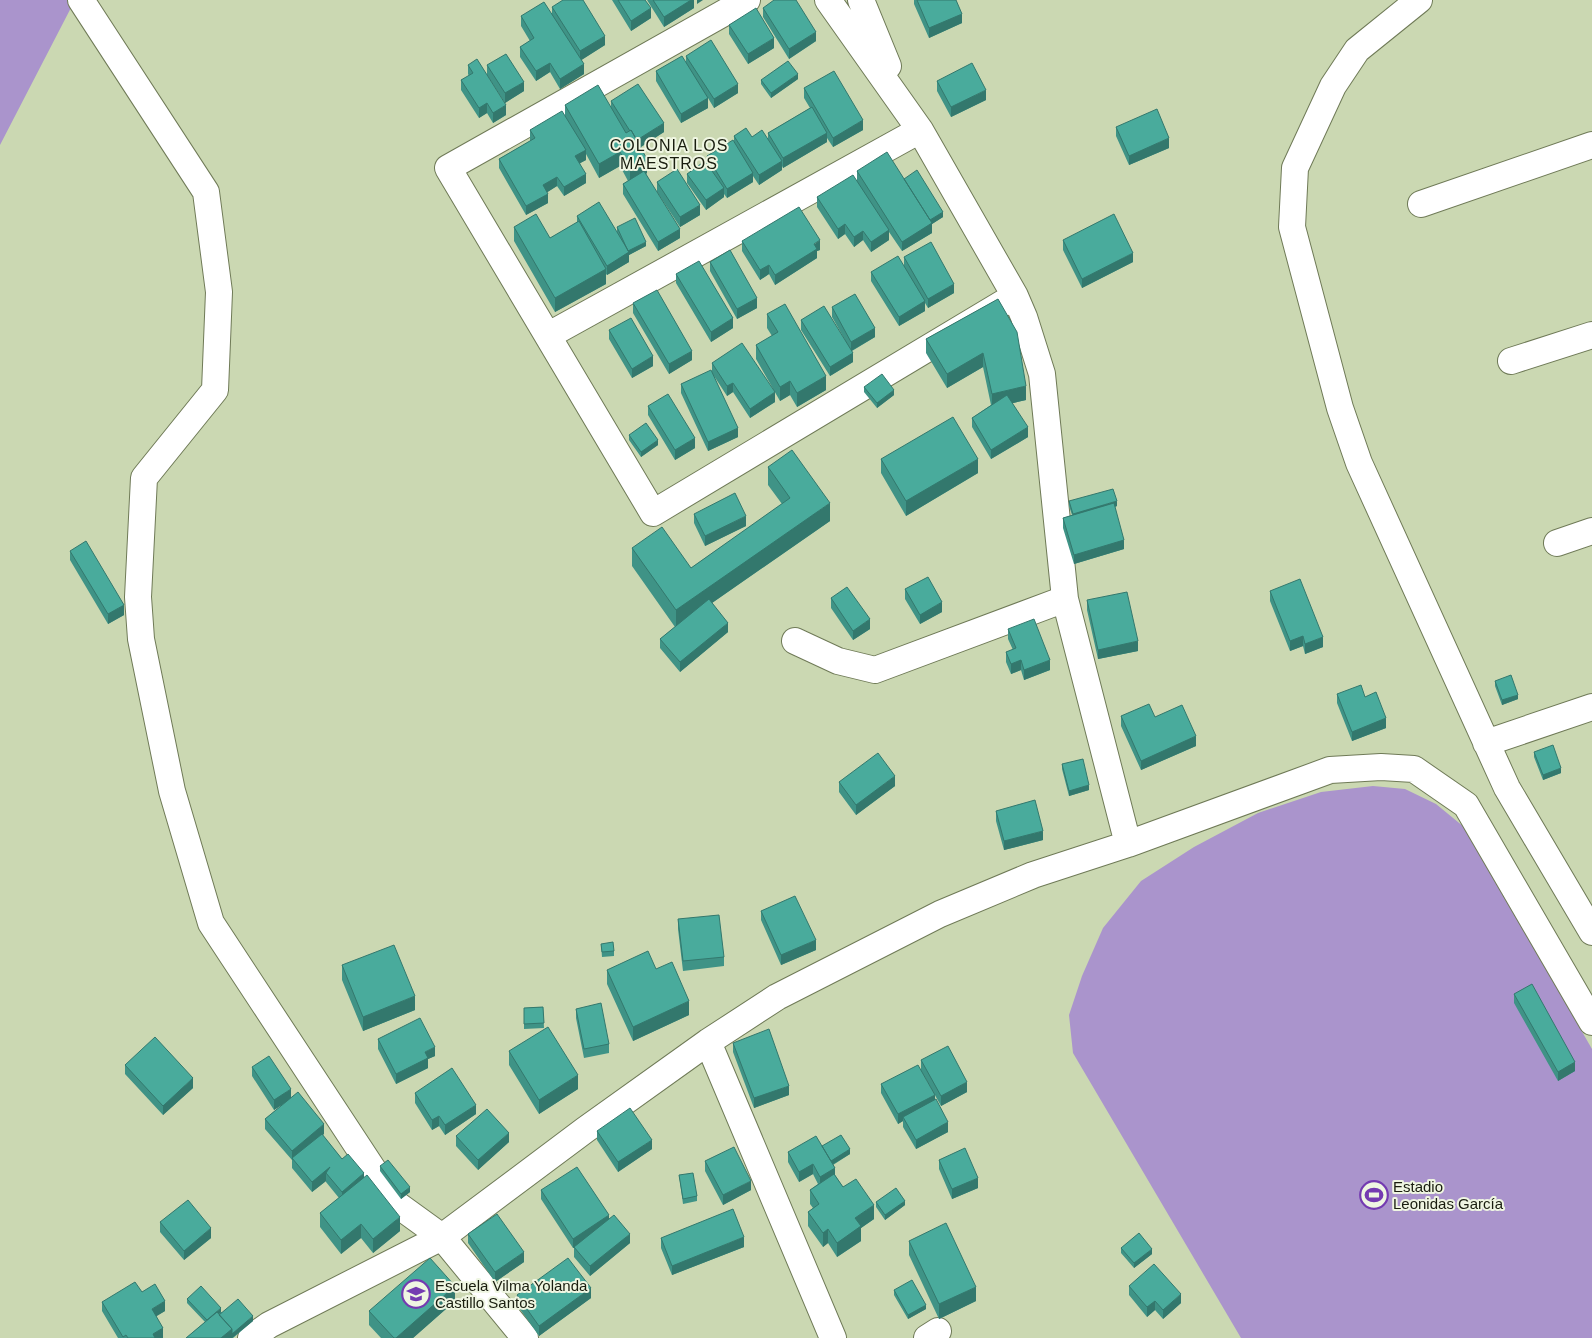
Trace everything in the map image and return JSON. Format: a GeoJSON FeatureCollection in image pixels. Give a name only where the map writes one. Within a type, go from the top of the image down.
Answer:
{"type":"FeatureCollection","features":[{"type":"Feature","properties":{"kind":"street"},"geometry":{"type":"LineString","coordinates":[[81,0],[206,192],[219,292],[215,390],[144,478],[138,598],[141,639],[174,801],[211,923],[395,1203],[442,1237],[524,1338]]}},
{"type":"Feature","properties":{"kind":"street"},"geometry":{"type":"LineString","coordinates":[[747,0],[448,168],[549,335],[653,513],[1015,296]]}},
{"type":"Feature","properties":{"kind":"street"},"geometry":{"type":"LineString","coordinates":[[828,0],[920,130],[1015,296],[1024,317],[1042,374],[1065,599],[1128,844]]}},
{"type":"Feature","properties":{"kind":"street"},"geometry":{"type":"LineString","coordinates":[[861,0],[906,108]]}},
{"type":"Feature","properties":{"kind":"street"},"geometry":{"type":"LineString","coordinates":[[1419,0],[1357,50],[1333,86],[1295,168],[1292,228],[1340,408],[1359,462],[1507,788],[1592,932]]}},
{"type":"Feature","properties":{"kind":"street"},"geometry":{"type":"LineString","coordinates":[[549,335],[920,130]]}},
{"type":"Feature","properties":{"kind":"street"},"geometry":{"type":"LineString","coordinates":[[1421,204],[1592,145]]}},
{"type":"Feature","properties":{"kind":"street"},"geometry":{"type":"LineString","coordinates":[[1511,361],[1592,335]]}},
{"type":"Feature","properties":{"kind":"street"},"geometry":{"type":"LineString","coordinates":[[1557,544],[1592,531]]}},
{"type":"Feature","properties":{"kind":"street"},"geometry":{"type":"LineString","coordinates":[[795,641],[838,661],[875,670],[1065,599]]}},
{"type":"Feature","properties":{"kind":"street"},"geometry":{"type":"LineString","coordinates":[[1486,743],[1592,707]]}},
{"type":"Feature","properties":{"kind":"street"},"geometry":{"type":"LineString","coordinates":[[251,1338],[268,1325],[442,1237],[584,1130],[708,1042],[777,997],[940,914],[1033,875],[1128,844],[1330,770],[1381,767],[1414,769],[1466,805],[1592,1022]]}},
{"type":"Feature","properties":{"kind":"street"},"geometry":{"type":"LineString","coordinates":[[708,1042],[834,1338]]}},
{"type":"Feature","properties":{"kind":"shaded area"},"geometry":{"type":"Polygon","coordinates":[[[0,0],[75,0],[0,145],[0,0]]]}},
{"type":"Feature","properties":{"kind":"shaded area","name":"Estadio Leonidas García"},"geometry":{"type":"Polygon","coordinates":[[[1373,786],[1405,789],[1436,804],[1464,827],[1592,1049],[1592,1338],[1241,1338],[1073,1053],[1069,1015],[1082,976],[1103,928],[1141,881],[1194,847],[1258,813],[1321,792],[1373,786]]]}},
{"type":"Feature","properties":{"kind":"building"},"geometry":{"type":"Polygon","coordinates":[[[563,0],[583,0],[605,36],[580,51],[552,7],[563,0]]]}},
{"type":"Feature","properties":{"kind":"building"},"geometry":{"type":"Polygon","coordinates":[[[618,0],[645,0],[651,8],[631,21],[618,0]]]}},
{"type":"Feature","properties":{"kind":"building"},"geometry":{"type":"Polygon","coordinates":[[[653,0],[691,0],[664,17],[653,0]]]}},
{"type":"Feature","properties":{"kind":"building"},"geometry":{"type":"Polygon","coordinates":[[[774,0],[796,0],[816,32],[789,49],[763,8],[774,0]]]}},
{"type":"Feature","properties":{"kind":"building"},"geometry":{"type":"Polygon","coordinates":[[[917,0],[956,0],[962,14],[929,28],[917,0]]]}},
{"type":"Feature","properties":{"kind":"building"},"geometry":{"type":"Polygon","coordinates":[[[544,2],[584,64],[560,79],[550,63],[536,71],[520,47],[534,38],[521,16],[544,2]]]}},
{"type":"Feature","properties":{"kind":"building"},"geometry":{"type":"Polygon","coordinates":[[[756,8],[774,38],[748,54],[729,25],[756,8]]]}},
{"type":"Feature","properties":{"kind":"building"},"geometry":{"type":"Polygon","coordinates":[[[711,40],[738,84],[714,99],[686,56],[711,40]]]}},
{"type":"Feature","properties":{"kind":"building"},"geometry":{"type":"Polygon","coordinates":[[[506,54],[524,82],[505,93],[487,65],[506,54]]]}},
{"type":"Feature","properties":{"kind":"building"},"geometry":{"type":"Polygon","coordinates":[[[682,56],[708,98],[681,114],[656,71],[682,56]]]}},
{"type":"Feature","properties":{"kind":"building"},"geometry":{"type":"Polygon","coordinates":[[[477,59],[506,105],[493,113],[487,103],[479,108],[461,80],[473,73],[468,65],[477,59]]]}},
{"type":"Feature","properties":{"kind":"building"},"geometry":{"type":"Polygon","coordinates":[[[788,61],[798,74],[771,93],[761,80],[788,61]]]}},
{"type":"Feature","properties":{"kind":"building"},"geometry":{"type":"Polygon","coordinates":[[[972,63],[986,90],[951,107],[937,81],[972,63]]]}},
{"type":"Feature","properties":{"kind":"building"},"geometry":{"type":"Polygon","coordinates":[[[834,71],[863,120],[833,138],[804,88],[834,71]]]}},
{"type":"Feature","properties":{"kind":"building"},"geometry":{"type":"Polygon","coordinates":[[[638,84],[664,123],[637,140],[611,101],[638,84]]]}},
{"type":"Feature","properties":{"kind":"building"},"geometry":{"type":"Polygon","coordinates":[[[598,85],[626,133],[631,130],[647,159],[630,169],[620,152],[599,164],[565,105],[598,85]]]}},
{"type":"Feature","properties":{"kind":"building"},"geometry":{"type":"Polygon","coordinates":[[[812,107],[827,133],[783,158],[768,133],[812,107]]]}},
{"type":"Feature","properties":{"kind":"building"},"geometry":{"type":"Polygon","coordinates":[[[1157,109],[1169,138],[1129,156],[1116,127],[1157,109]]]}},
{"type":"Feature","properties":{"kind":"building"},"geometry":{"type":"Polygon","coordinates":[[[562,111],[586,150],[575,156],[586,174],[564,187],[557,177],[543,185],[548,194],[526,206],[499,159],[535,138],[530,130],[562,111]]]}},
{"type":"Feature","properties":{"kind":"building"},"geometry":{"type":"Polygon","coordinates":[[[746,128],[752,137],[762,130],[782,161],[759,175],[734,136],[746,128]]]}},
{"type":"Feature","properties":{"kind":"building"},"geometry":{"type":"Polygon","coordinates":[[[733,140],[753,173],[727,189],[707,156],[733,140]]]}},
{"type":"Feature","properties":{"kind":"building"},"geometry":{"type":"Polygon","coordinates":[[[887,152],[932,223],[902,242],[857,171],[887,152]]]}},
{"type":"Feature","properties":{"kind":"building"},"geometry":{"type":"Polygon","coordinates":[[[705,161],[724,188],[706,200],[687,174],[705,161]]]}},
{"type":"Feature","properties":{"kind":"building"},"geometry":{"type":"Polygon","coordinates":[[[677,169],[700,205],[680,217],[657,182],[677,169]]]}},
{"type":"Feature","properties":{"kind":"building"},"geometry":{"type":"Polygon","coordinates":[[[917,170],[943,212],[930,220],[904,179],[917,170]]]}},
{"type":"Feature","properties":{"kind":"building"},"geometry":{"type":"Polygon","coordinates":[[[644,171],[680,229],[658,242],[623,184],[644,171]]]}},
{"type":"Feature","properties":{"kind":"building"},"geometry":{"type":"Polygon","coordinates":[[[853,175],[889,230],[871,242],[863,231],[854,237],[845,224],[838,229],[817,197],[853,175]]]}},
{"type":"Feature","properties":{"kind":"building"},"geometry":{"type":"Polygon","coordinates":[[[599,202],[629,252],[607,266],[577,216],[599,202]]]}},
{"type":"Feature","properties":{"kind":"building"},"geometry":{"type":"Polygon","coordinates":[[[799,207],[820,240],[814,244],[817,249],[775,275],[769,265],[760,270],[742,241],[799,207]]]}},
{"type":"Feature","properties":{"kind":"building"},"geometry":{"type":"Polygon","coordinates":[[[536,214],[550,238],[579,221],[606,269],[555,298],[514,227],[536,214]]]}},
{"type":"Feature","properties":{"kind":"building"},"geometry":{"type":"Polygon","coordinates":[[[1114,214],[1133,253],[1082,279],[1063,240],[1114,214]]]}},
{"type":"Feature","properties":{"kind":"building"},"geometry":{"type":"Polygon","coordinates":[[[635,218],[646,242],[628,251],[617,227],[635,218]]]}},
{"type":"Feature","properties":{"kind":"building"},"geometry":{"type":"Polygon","coordinates":[[[931,242],[954,284],[928,299],[904,257],[931,242]]]}},
{"type":"Feature","properties":{"kind":"building"},"geometry":{"type":"Polygon","coordinates":[[[730,250],[757,298],[737,309],[710,262],[730,250]]]}},
{"type":"Feature","properties":{"kind":"building"},"geometry":{"type":"Polygon","coordinates":[[[898,256],[925,301],[899,317],[871,272],[898,256]]]}},
{"type":"Feature","properties":{"kind":"building"},"geometry":{"type":"Polygon","coordinates":[[[699,261],[733,318],[711,332],[676,274],[699,261]]]}},
{"type":"Feature","properties":{"kind":"building"},"geometry":{"type":"Polygon","coordinates":[[[657,290],[692,351],[669,364],[633,303],[657,290]]]}},
{"type":"Feature","properties":{"kind":"building"},"geometry":{"type":"Polygon","coordinates":[[[855,294],[875,328],[851,342],[832,307],[855,294]]]}},
{"type":"Feature","properties":{"kind":"building"},"geometry":{"type":"Polygon","coordinates":[[[998,299],[1017,332],[1026,386],[992,394],[983,353],[947,374],[926,339],[998,299]]]}},
{"type":"Feature","properties":{"kind":"building"},"geometry":{"type":"Polygon","coordinates":[[[785,304],[826,376],[797,393],[790,381],[780,387],[756,345],[778,332],[767,314],[785,304]]]}},
{"type":"Feature","properties":{"kind":"building"},"geometry":{"type":"Polygon","coordinates":[[[824,306],[853,353],[830,367],[801,320],[824,306]]]}},
{"type":"Feature","properties":{"kind":"building"},"geometry":{"type":"Polygon","coordinates":[[[631,318],[653,356],[632,369],[609,330],[631,318]]]}},
{"type":"Feature","properties":{"kind":"building"},"geometry":{"type":"Polygon","coordinates":[[[742,343],[775,392],[750,409],[733,383],[727,386],[712,363],[742,343]]]}},
{"type":"Feature","properties":{"kind":"building"},"geometry":{"type":"Polygon","coordinates":[[[711,370],[738,428],[708,442],[681,384],[711,370]]]}},
{"type":"Feature","properties":{"kind":"building"},"geometry":{"type":"Polygon","coordinates":[[[882,374],[894,390],[877,403],[864,387],[882,374]]]}},
{"type":"Feature","properties":{"kind":"building"},"geometry":{"type":"Polygon","coordinates":[[[668,394],[695,438],[675,450],[648,406],[668,394]]]}},
{"type":"Feature","properties":{"kind":"building"},"geometry":{"type":"Polygon","coordinates":[[[1007,395],[1028,427],[991,450],[972,418],[1007,395]]]}},
{"type":"Feature","properties":{"kind":"building"},"geometry":{"type":"Polygon","coordinates":[[[953,417],[978,459],[906,501],[881,459],[953,417]]]}},
{"type":"Feature","properties":{"kind":"building"},"geometry":{"type":"Polygon","coordinates":[[[646,423],[658,440],[641,452],[629,435],[646,423]]]}},
{"type":"Feature","properties":{"kind":"building"},"geometry":{"type":"Polygon","coordinates":[[[792,450],[830,503],[676,610],[632,548],[662,527],[691,568],[790,498],[768,467],[792,450]]]}},
{"type":"Feature","properties":{"kind":"building"},"geometry":{"type":"Polygon","coordinates":[[[1113,489],[1117,501],[1073,514],[1069,501],[1113,489]]]}},
{"type":"Feature","properties":{"kind":"building"},"geometry":{"type":"Polygon","coordinates":[[[735,493],[746,516],[705,536],[694,514],[735,493]]]}},
{"type":"Feature","properties":{"kind":"building"},"geometry":{"type":"Polygon","coordinates":[[[1114,503],[1124,540],[1074,555],[1063,518],[1114,503]]]}},
{"type":"Feature","properties":{"kind":"building"},"geometry":{"type":"Polygon","coordinates":[[[86,541],[124,605],[108,614],[70,551],[86,541]]]}},
{"type":"Feature","properties":{"kind":"building"},"geometry":{"type":"Polygon","coordinates":[[[928,577],[942,602],[920,615],[905,589],[928,577]]]}},
{"type":"Feature","properties":{"kind":"building"},"geometry":{"type":"Polygon","coordinates":[[[1300,579],[1323,637],[1305,644],[1303,636],[1290,641],[1270,591],[1300,579]]]}},
{"type":"Feature","properties":{"kind":"building"},"geometry":{"type":"Polygon","coordinates":[[[847,587],[870,619],[853,631],[831,598],[847,587]]]}},
{"type":"Feature","properties":{"kind":"building"},"geometry":{"type":"Polygon","coordinates":[[[1127,592],[1138,641],[1098,650],[1087,600],[1127,592]]]}},
{"type":"Feature","properties":{"kind":"building"},"geometry":{"type":"Polygon","coordinates":[[[709,599],[728,623],[680,662],[660,639],[709,599]]]}},
{"type":"Feature","properties":{"kind":"building"},"geometry":{"type":"Polygon","coordinates":[[[1034,619],[1050,660],[1024,670],[1021,660],[1011,664],[1006,652],[1016,648],[1008,629],[1034,619]]]}},
{"type":"Feature","properties":{"kind":"building"},"geometry":{"type":"Polygon","coordinates":[[[1511,675],[1518,695],[1502,700],[1495,681],[1511,675]]]}},
{"type":"Feature","properties":{"kind":"building"},"geometry":{"type":"Polygon","coordinates":[[[1361,685],[1365,697],[1376,692],[1386,718],[1352,732],[1337,694],[1361,685]]]}},
{"type":"Feature","properties":{"kind":"building"},"geometry":{"type":"Polygon","coordinates":[[[1149,704],[1155,717],[1182,705],[1196,736],[1141,761],[1121,716],[1149,704]]]}},
{"type":"Feature","properties":{"kind":"building"},"geometry":{"type":"Polygon","coordinates":[[[1553,745],[1561,768],[1543,775],[1534,752],[1553,745]]]}},
{"type":"Feature","properties":{"kind":"building"},"geometry":{"type":"Polygon","coordinates":[[[878,753],[895,776],[856,805],[839,782],[878,753]]]}},
{"type":"Feature","properties":{"kind":"building"},"geometry":{"type":"Polygon","coordinates":[[[1083,759],[1089,785],[1069,791],[1062,764],[1083,759]]]}},
{"type":"Feature","properties":{"kind":"building"},"geometry":{"type":"Polygon","coordinates":[[[1035,800],[1043,831],[1004,841],[996,811],[1035,800]]]}},
{"type":"Feature","properties":{"kind":"building"},"geometry":{"type":"Polygon","coordinates":[[[795,896],[816,940],[781,955],[761,911],[795,896]]]}},
{"type":"Feature","properties":{"kind":"building"},"geometry":{"type":"Polygon","coordinates":[[[719,915],[724,957],[683,961],[678,919],[719,915]]]}},
{"type":"Feature","properties":{"kind":"building"},"geometry":{"type":"Polygon","coordinates":[[[613,942],[614,951],[602,952],[601,944],[613,942]]]}},
{"type":"Feature","properties":{"kind":"building"},"geometry":{"type":"Polygon","coordinates":[[[394,945],[415,996],[363,1017],[342,965],[394,945]]]}},
{"type":"Feature","properties":{"kind":"building"},"geometry":{"type":"Polygon","coordinates":[[[648,951],[656,969],[672,962],[689,1001],[633,1027],[607,970],[648,951]]]}},
{"type":"Feature","properties":{"kind":"building"},"geometry":{"type":"Polygon","coordinates":[[[1532,984],[1575,1062],[1558,1072],[1514,994],[1532,984]]]}},
{"type":"Feature","properties":{"kind":"building"},"geometry":{"type":"Polygon","coordinates":[[[601,1003],[609,1044],[584,1049],[576,1009],[601,1003]]]}},
{"type":"Feature","properties":{"kind":"building"},"geometry":{"type":"Polygon","coordinates":[[[543,1007],[544,1023],[524,1024],[524,1008],[543,1007]]]}},
{"type":"Feature","properties":{"kind":"building"},"geometry":{"type":"Polygon","coordinates":[[[420,1018],[435,1047],[425,1052],[428,1058],[396,1074],[378,1039],[420,1018]]]}},
{"type":"Feature","properties":{"kind":"building"},"geometry":{"type":"Polygon","coordinates":[[[548,1027],[578,1075],[539,1100],[509,1051],[548,1027]]]}},
{"type":"Feature","properties":{"kind":"building"},"geometry":{"type":"Polygon","coordinates":[[[769,1029],[789,1086],[754,1098],[733,1043],[769,1029]]]}},
{"type":"Feature","properties":{"kind":"building"},"geometry":{"type":"Polygon","coordinates":[[[155,1037],[193,1078],[163,1106],[125,1065],[155,1037]]]}},
{"type":"Feature","properties":{"kind":"building"},"geometry":{"type":"Polygon","coordinates":[[[948,1046],[967,1082],[941,1096],[921,1060],[948,1046]]]}},
{"type":"Feature","properties":{"kind":"building"},"geometry":{"type":"Polygon","coordinates":[[[269,1056],[291,1089],[274,1100],[252,1067],[269,1056]]]}},
{"type":"Feature","properties":{"kind":"building"},"geometry":{"type":"Polygon","coordinates":[[[918,1065],[935,1095],[898,1114],[881,1084],[918,1065]]]}},
{"type":"Feature","properties":{"kind":"building"},"geometry":{"type":"Polygon","coordinates":[[[452,1068],[476,1105],[445,1125],[439,1116],[432,1120],[415,1093],[452,1068]]]}},
{"type":"Feature","properties":{"kind":"building"},"geometry":{"type":"Polygon","coordinates":[[[298,1092],[324,1124],[292,1151],[265,1119],[298,1092]]]}},
{"type":"Feature","properties":{"kind":"building"},"geometry":{"type":"Polygon","coordinates":[[[936,1099],[948,1122],[916,1140],[903,1117],[936,1099]]]}},
{"type":"Feature","properties":{"kind":"building"},"geometry":{"type":"Polygon","coordinates":[[[630,1108],[652,1140],[618,1162],[597,1131],[630,1108]]]}},
{"type":"Feature","properties":{"kind":"building"},"geometry":{"type":"Polygon","coordinates":[[[487,1109],[509,1133],[478,1160],[456,1136],[487,1109]]]}},
{"type":"Feature","properties":{"kind":"building"},"geometry":{"type":"Polygon","coordinates":[[[322,1134],[342,1159],[348,1154],[364,1173],[342,1192],[326,1173],[330,1167],[312,1182],[292,1158],[322,1134]]]}},
{"type":"Feature","properties":{"kind":"building"},"geometry":{"type":"Polygon","coordinates":[[[841,1135],[850,1149],[831,1161],[822,1146],[841,1135]]]}},
{"type":"Feature","properties":{"kind":"building"},"geometry":{"type":"Polygon","coordinates":[[[816,1136],[835,1168],[820,1177],[813,1164],[799,1172],[788,1152],[816,1136]]]}},
{"type":"Feature","properties":{"kind":"building"},"geometry":{"type":"Polygon","coordinates":[[[734,1147],[751,1181],[723,1195],[705,1161],[734,1147]]]}},
{"type":"Feature","properties":{"kind":"building"},"geometry":{"type":"Polygon","coordinates":[[[965,1148],[978,1178],[952,1189],[939,1160],[965,1148]]]}},
{"type":"Feature","properties":{"kind":"building"},"geometry":{"type":"Polygon","coordinates":[[[388,1160],[410,1187],[401,1194],[380,1166],[388,1160]]]}},
{"type":"Feature","properties":{"kind":"building"},"geometry":{"type":"Polygon","coordinates":[[[577,1167],[609,1215],[573,1239],[541,1190],[577,1167]]]}},
{"type":"Feature","properties":{"kind":"building"},"geometry":{"type":"Polygon","coordinates":[[[693,1173],[697,1196],[683,1199],[679,1175],[693,1173]]]}},
{"type":"Feature","properties":{"kind":"building"},"geometry":{"type":"Polygon","coordinates":[[[834,1174],[843,1187],[856,1179],[874,1205],[855,1218],[861,1226],[837,1243],[828,1229],[823,1233],[808,1212],[819,1204],[810,1190],[834,1174]]]}},
{"type":"Feature","properties":{"kind":"building"},"geometry":{"type":"Polygon","coordinates":[[[367,1175],[400,1217],[373,1239],[361,1224],[341,1240],[320,1213],[367,1175]]]}},
{"type":"Feature","properties":{"kind":"building"},"geometry":{"type":"Polygon","coordinates":[[[896,1188],[905,1201],[885,1215],[876,1202],[896,1188]]]}},
{"type":"Feature","properties":{"kind":"building"},"geometry":{"type":"Polygon","coordinates":[[[188,1200],[211,1228],[184,1251],[160,1222],[188,1200]]]}},
{"type":"Feature","properties":{"kind":"building"},"geometry":{"type":"Polygon","coordinates":[[[733,1209],[744,1237],[672,1266],[661,1238],[733,1209]]]}},
{"type":"Feature","properties":{"kind":"building"},"geometry":{"type":"Polygon","coordinates":[[[497,1214],[524,1252],[495,1272],[468,1234],[497,1214]]]}},
{"type":"Feature","properties":{"kind":"building"},"geometry":{"type":"Polygon","coordinates":[[[614,1215],[630,1234],[590,1266],[574,1247],[614,1215]]]}},
{"type":"Feature","properties":{"kind":"building"},"geometry":{"type":"Polygon","coordinates":[[[946,1223],[976,1287],[939,1304],[909,1241],[946,1223]]]}},
{"type":"Feature","properties":{"kind":"building"},"geometry":{"type":"Polygon","coordinates":[[[1139,1233],[1152,1249],[1134,1263],[1121,1248],[1139,1233]]]}},
{"type":"Feature","properties":{"kind":"building"},"geometry":{"type":"Polygon","coordinates":[[[430,1258],[455,1286],[394,1338],[369,1311],[430,1258]]]}},
{"type":"Feature","properties":{"kind":"building"},"geometry":{"type":"Polygon","coordinates":[[[568,1258],[591,1288],[539,1326],[517,1295],[568,1258]]]}},
{"type":"Feature","properties":{"kind":"building"},"geometry":{"type":"Polygon","coordinates":[[[1154,1264],[1181,1294],[1163,1310],[1155,1301],[1147,1307],[1129,1286],[1154,1264]]]}},
{"type":"Feature","properties":{"kind":"building"},"geometry":{"type":"Polygon","coordinates":[[[912,1280],[926,1305],[908,1315],[894,1290],[912,1280]]]}},
{"type":"Feature","properties":{"kind":"building"},"geometry":{"type":"Polygon","coordinates":[[[135,1282],[142,1292],[155,1284],[165,1301],[152,1309],[163,1328],[153,1334],[155,1338],[128,1338],[126,1335],[123,1337],[102,1302],[135,1282]]]}},
{"type":"Feature","properties":{"kind":"building"},"geometry":{"type":"Polygon","coordinates":[[[201,1286],[221,1308],[207,1320],[187,1299],[201,1286]]]}},
{"type":"Feature","properties":{"kind":"building"},"geometry":{"type":"Polygon","coordinates":[[[238,1299],[253,1316],[232,1334],[232,1329],[219,1315],[238,1299]]]}},
{"type":"Feature","properties":{"kind":"building"},"geometry":{"type":"Polygon","coordinates":[[[217,1312],[232,1329],[221,1338],[186,1338],[217,1312]]]}},
{"type":"Feature","properties":{"kind":"place","name":"Estadio Leonidas García"},"geometry":{"type":"Point","coordinates":[1374,1195]}},
{"type":"Feature","properties":{"kind":"place","name":"Escuela Vilma Yolanda Castillo Santos"},"geometry":{"type":"Point","coordinates":[416,1294]}},
{"type":"Feature","properties":{"kind":"district","name":"COLONIA LOS MAESTROS"},"geometry":{"type":"Point","coordinates":[669,154]}}]}
